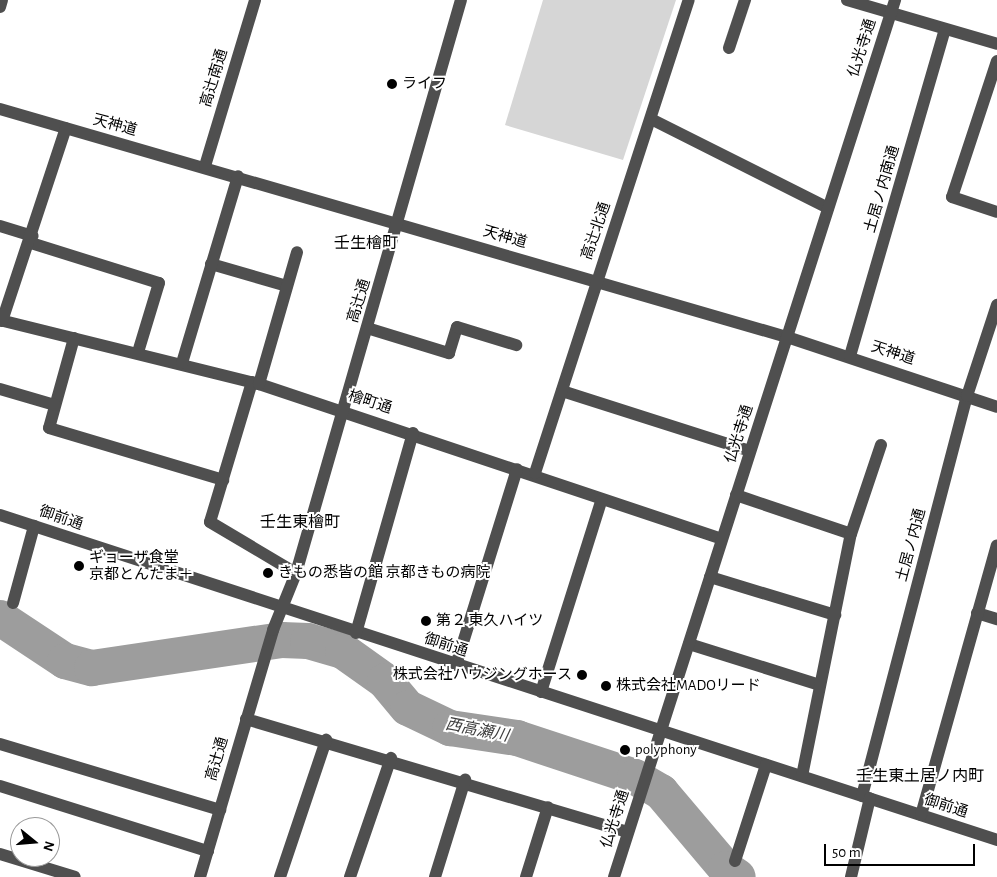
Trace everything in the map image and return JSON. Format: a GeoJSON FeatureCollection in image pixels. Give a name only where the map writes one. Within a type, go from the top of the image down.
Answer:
{"type":"FeatureCollection","features":[{"type":"Feature","properties":{"kind":"street"},"geometry":{"type":"LineString","coordinates":[[0,6],[2,0]]}},
{"type":"Feature","properties":{"kind":"street","name":"高辻通"},"geometry":{"type":"LineString","coordinates":[[200,877],[266,651],[296,572],[461,0]]}},
{"type":"Feature","properties":{"kind":"street","name":"高辻北通"},"geometry":{"type":"LineString","coordinates":[[535,473],[595,281],[690,0]]}},
{"type":"Feature","properties":{"kind":"street"},"geometry":{"type":"LineString","coordinates":[[729,48],[745,0]]}},
{"type":"Feature","properties":{"kind":"street"},"geometry":{"type":"LineString","coordinates":[[847,0],[893,6],[946,30],[997,44]]}},
{"type":"Feature","properties":{"kind":"street","name":"高辻南通"},"geometry":{"type":"LineString","coordinates":[[205,166],[251,1]]}},
{"type":"Feature","properties":{"kind":"street","name":"仏光寺通"},"geometry":{"type":"LineString","coordinates":[[614,877],[893,6]]}},
{"type":"Feature","properties":{"kind":"street","name":"土居ノ内南通"},"geometry":{"type":"LineString","coordinates":[[850,356],[946,30]]}},
{"type":"Feature","properties":{"kind":"street"},"geometry":{"type":"LineString","coordinates":[[997,61],[952,197],[997,212]]}},
{"type":"Feature","properties":{"kind":"street","name":"天神道"},"geometry":{"type":"LineString","coordinates":[[0,109],[205,166],[787,337],[850,356],[997,407]]}},
{"type":"Feature","properties":{"kind":"street"},"geometry":{"type":"LineString","coordinates":[[651,119],[828,208]]}},
{"type":"Feature","properties":{"kind":"street"},"geometry":{"type":"LineString","coordinates":[[1,320],[32,239],[66,128]]}},
{"type":"Feature","properties":{"kind":"street"},"geometry":{"type":"LineString","coordinates":[[182,362],[238,176]]}},
{"type":"Feature","properties":{"kind":"street"},"geometry":{"type":"LineString","coordinates":[[0,226],[158,283],[138,352]]}},
{"type":"Feature","properties":{"kind":"street"},"geometry":{"type":"LineString","coordinates":[[296,572],[210,522],[297,252]]}},
{"type":"Feature","properties":{"kind":"street"},"geometry":{"type":"LineString","coordinates":[[211,264],[287,286]]}},
{"type":"Feature","properties":{"kind":"street","name":"土居ノ内通"},"geometry":{"type":"LineString","coordinates":[[851,877],[866,797],[967,396],[997,304]]}},
{"type":"Feature","properties":{"kind":"street","name":"檜町通"},"geometry":{"type":"LineString","coordinates":[[1,320],[182,362],[256,383],[413,433],[517,469],[535,473],[602,499],[722,539]]}},
{"type":"Feature","properties":{"kind":"street"},"geometry":{"type":"LineString","coordinates":[[367,328],[449,353],[457,327],[516,345]]}},
{"type":"Feature","properties":{"kind":"street"},"geometry":{"type":"LineString","coordinates":[[74,338],[49,428],[223,480]]}},
{"type":"Feature","properties":{"kind":"street"},"geometry":{"type":"LineString","coordinates":[[0,389],[55,405]]}},
{"type":"Feature","properties":{"kind":"street"},"geometry":{"type":"LineString","coordinates":[[562,391],[750,451]]}},
{"type":"Feature","properties":{"kind":"street"},"geometry":{"type":"LineString","coordinates":[[356,634],[413,433]]}},
{"type":"Feature","properties":{"kind":"street"},"geometry":{"type":"LineString","coordinates":[[802,776],[851,534],[881,444]]}},
{"type":"Feature","properties":{"kind":"street"},"geometry":{"type":"LineString","coordinates":[[456,665],[517,469]]}},
{"type":"Feature","properties":{"kind":"street"},"geometry":{"type":"LineString","coordinates":[[736,495],[851,534]]}},
{"type":"Feature","properties":{"kind":"street"},"geometry":{"type":"LineString","coordinates":[[541,692],[602,499]]}},
{"type":"Feature","properties":{"kind":"street","name":"御前通"},"geometry":{"type":"LineString","coordinates":[[0,515],[356,634],[661,730],[997,840]]}},
{"type":"Feature","properties":{"kind":"street"},"geometry":{"type":"LineString","coordinates":[[13,603],[34,526]]}},
{"type":"Feature","properties":{"kind":"street"},"geometry":{"type":"LineString","coordinates":[[921,815],[997,546]]}},
{"type":"Feature","properties":{"kind":"street"},"geometry":{"type":"LineString","coordinates":[[710,577],[835,616]]}},
{"type":"Feature","properties":{"kind":"street"},"geometry":{"type":"LineString","coordinates":[[977,613],[997,619]]}},
{"type":"Feature","properties":{"kind":"street"},"geometry":{"type":"LineString","coordinates":[[689,644],[820,685]]}},
{"type":"Feature","properties":{"kind":"street"},"geometry":{"type":"LineString","coordinates":[[246,719],[391,758],[628,832]]}},
{"type":"Feature","properties":{"kind":"street"},"geometry":{"type":"LineString","coordinates":[[280,877],[326,740]]}},
{"type":"Feature","properties":{"kind":"street"},"geometry":{"type":"LineString","coordinates":[[0,744],[220,810]]}},
{"type":"Feature","properties":{"kind":"street"},"geometry":{"type":"LineString","coordinates":[[350,877],[391,758]]}},
{"type":"Feature","properties":{"kind":"street"},"geometry":{"type":"LineString","coordinates":[[736,861],[766,765]]}},
{"type":"Feature","properties":{"kind":"street"},"geometry":{"type":"LineString","coordinates":[[435,877],[465,780]]}},
{"type":"Feature","properties":{"kind":"street"},"geometry":{"type":"LineString","coordinates":[[0,786],[208,851]]}},
{"type":"Feature","properties":{"kind":"street"},"geometry":{"type":"LineString","coordinates":[[526,877],[548,807]]}},
{"type":"Feature","properties":{"kind":"street"},"geometry":{"type":"LineString","coordinates":[[0,854],[74,877]]}},
{"type":"Feature","properties":{"kind":"shaded area"},"geometry":{"type":"Polygon","coordinates":[[[543,0],[676,0],[623,160],[505,125],[543,0]]]}},
{"type":"Feature","properties":{"kind":"waterway","name":"西高瀬川"},"geometry":{"type":"LineString","coordinates":[[0,618],[65,661],[92,668],[282,640],[308,641],[343,651],[385,681],[408,708],[450,728],[517,738],[635,777],[661,792],[726,869],[738,877]]}},
{"type":"Feature","properties":{"kind":"place","name":"ライフ"},"geometry":{"type":"Point","coordinates":[392,84]}},
{"type":"Feature","properties":{"kind":"place","name":"ギョーザ食堂 京都とんたま＋"},"geometry":{"type":"Point","coordinates":[79,566]}},
{"type":"Feature","properties":{"kind":"place","name":"きもの悉皆の館 京都きもの病院"},"geometry":{"type":"Point","coordinates":[268,573]}},
{"type":"Feature","properties":{"kind":"place","name":"第２ 東久ハイツ"},"geometry":{"type":"Point","coordinates":[426,621]}},
{"type":"Feature","properties":{"kind":"place","name":"株式会社ハウジングホース"},"geometry":{"type":"Point","coordinates":[582,675]}},
{"type":"Feature","properties":{"kind":"place","name":"株式会社MADOリード"},"geometry":{"type":"Point","coordinates":[606,686]}},
{"type":"Feature","properties":{"kind":"place","name":"polyphony"},"geometry":{"type":"Point","coordinates":[625,750]}},
{"type":"Feature","properties":{"kind":"district","name":"壬生檜町"},"geometry":{"type":"Point","coordinates":[366,243]}},
{"type":"Feature","properties":{"kind":"district","name":"壬生東檜町"},"geometry":{"type":"Point","coordinates":[300,522]}},
{"type":"Feature","properties":{"kind":"district","name":"壬生東土居ノ内町"},"geometry":{"type":"Point","coordinates":[920,776]}}]}
